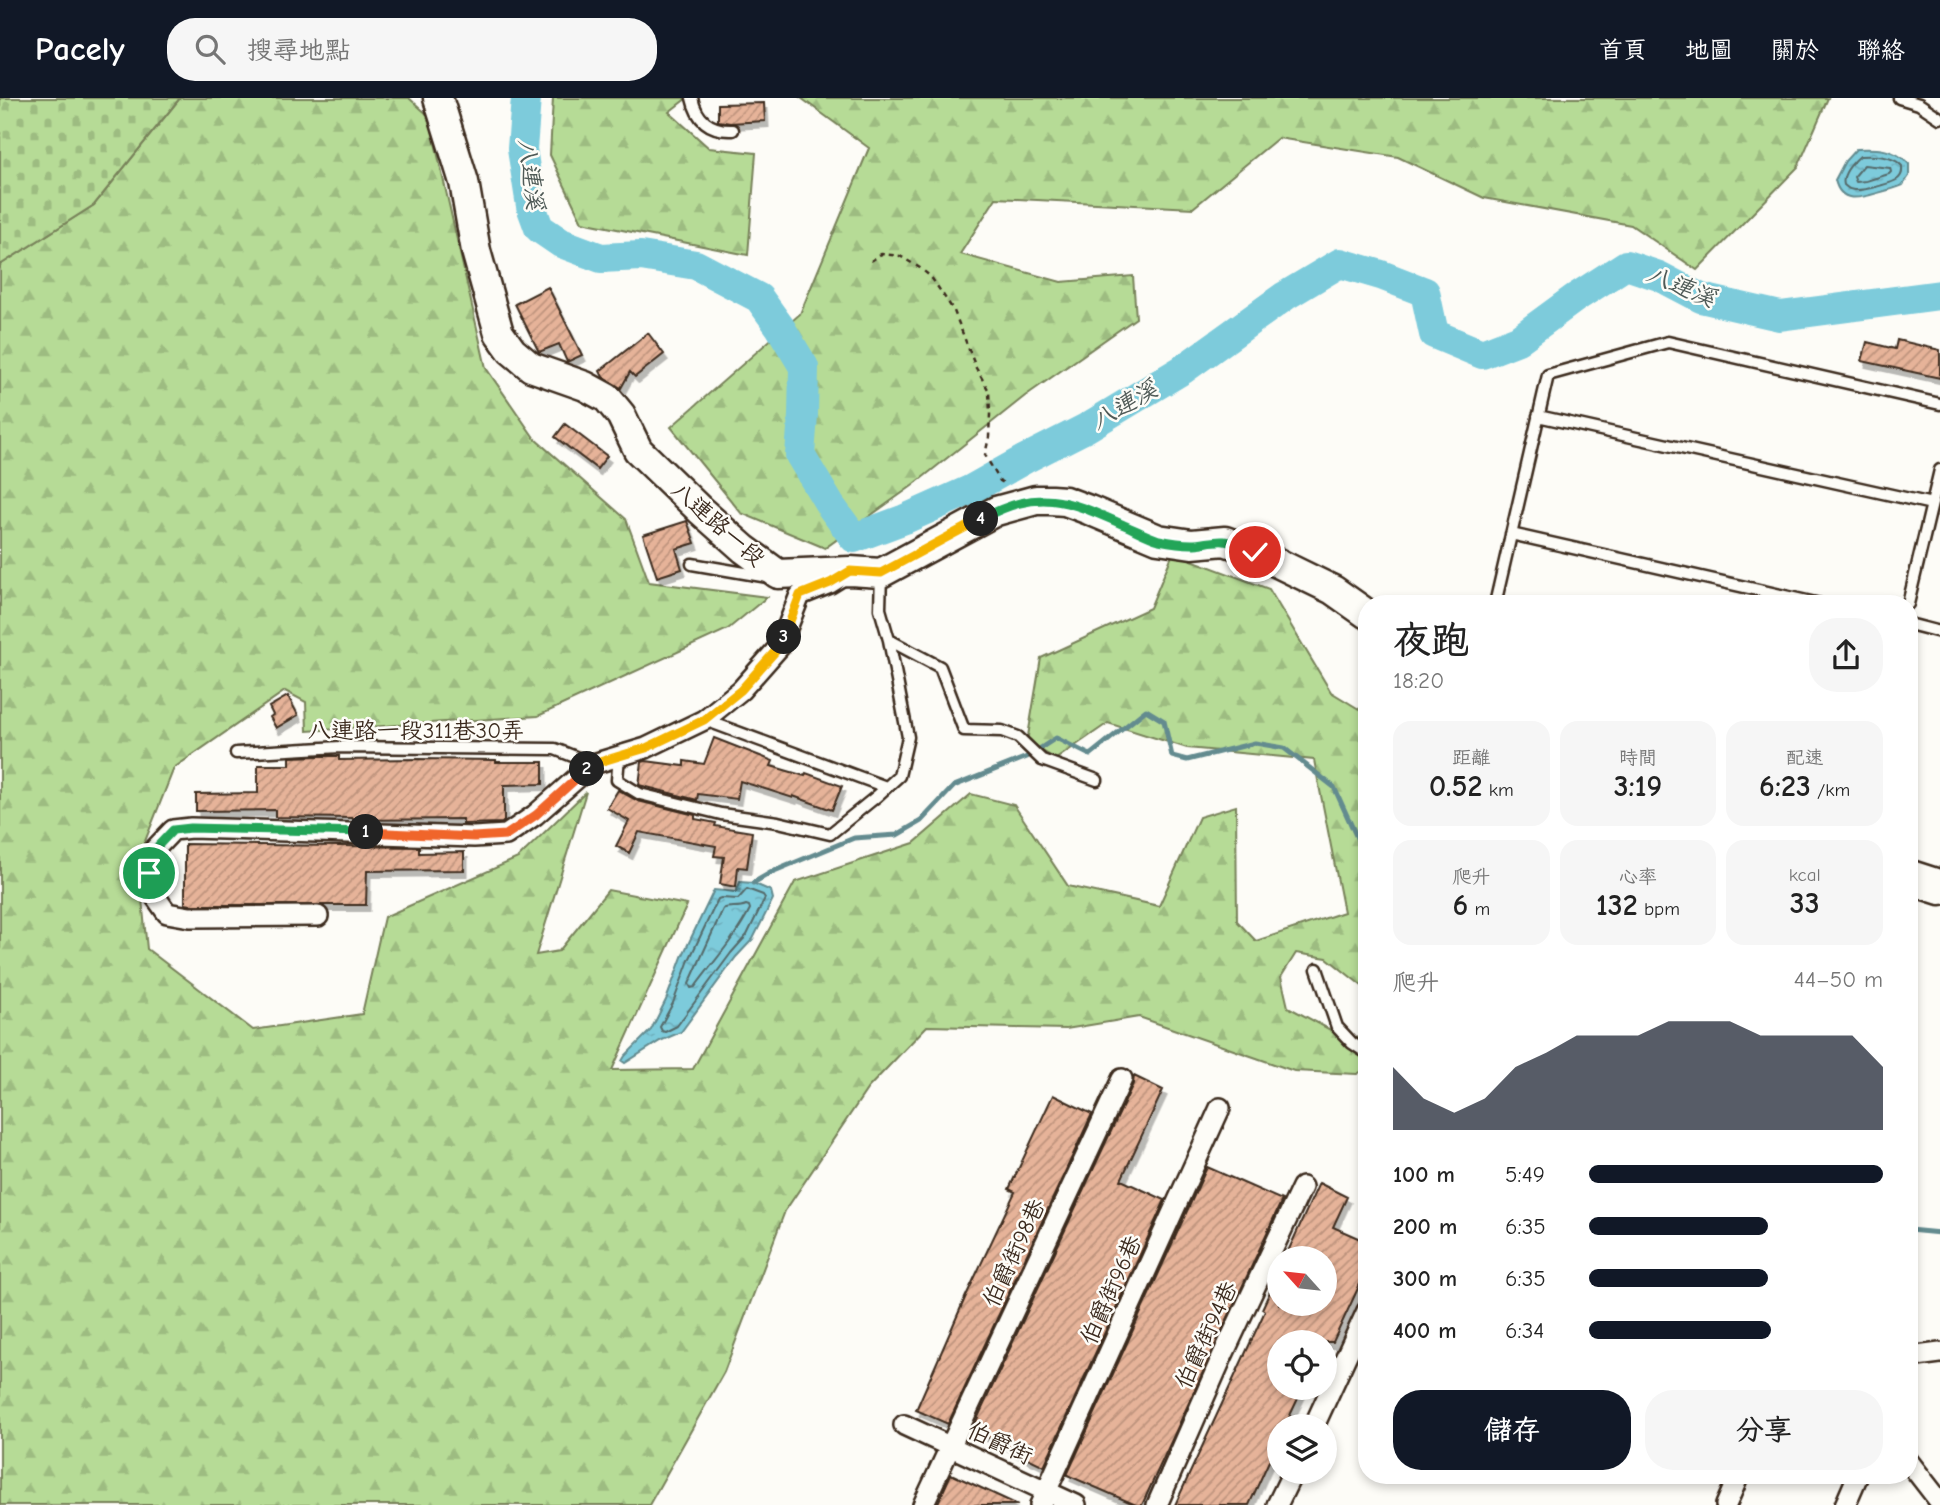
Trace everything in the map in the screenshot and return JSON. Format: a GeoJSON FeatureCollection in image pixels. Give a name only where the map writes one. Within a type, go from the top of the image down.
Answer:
{"type":"FeatureCollection","features":[{"type":"Feature","properties":{"kind":"street","name":"八連路一段"},"geometry":{"type":"LineString","coordinates":[[438,98],[464,182],[476,250],[499,333],[512,351],[531,367],[585,386],[607,398],[621,415],[638,450],[668,481],[726,533],[778,574],[850,571],[881,573]]}},
{"type":"Feature","properties":{"kind":"street"},"geometry":{"type":"LineString","coordinates":[[881,573],[996,511],[1035,500],[1051,500],[1089,510],[1158,539],[1192,544],[1225,541],[1235,544],[1333,590],[1358,608]]}},
{"type":"Feature","properties":{"kind":"street"},"geometry":{"type":"LineString","coordinates":[[318,916],[190,917],[167,913],[150,888],[149,873],[154,850],[173,830],[191,828],[474,837],[506,835],[536,815],[593,764],[646,748],[704,720],[741,690],[780,646],[800,595],[830,583],[850,571]]}},
{"type":"Feature","properties":{"kind":"street"},"geometry":{"type":"LineString","coordinates":[[1918,883],[1940,890]]}},
{"type":"Feature","properties":{"kind":"street","name":"伯爵街98巷"},"geometry":{"type":"LineString","coordinates":[[923,1505],[1122,1079]]}},
{"type":"Feature","properties":{"kind":"street","name":"伯爵街96巷"},"geometry":{"type":"LineString","coordinates":[[1043,1498],[1220,1108]]}},
{"type":"Feature","properties":{"kind":"street","name":"伯爵街94巷"},"geometry":{"type":"LineString","coordinates":[[1157,1505],[1222,1357],[1302,1187]]}},
{"type":"Feature","properties":{"kind":"street"},"geometry":{"type":"LineString","coordinates":[[1320,1414],[1358,1331]]}},
{"type":"Feature","properties":{"kind":"street"},"geometry":{"type":"LineString","coordinates":[[1918,1356],[1940,1353]]}},
{"type":"Feature","properties":{"kind":"street","name":"伯爵街"},"geometry":{"type":"LineString","coordinates":[[904,1425],[951,1447],[1043,1498],[1076,1505]]}},
{"type":"Feature","properties":{"kind":"street"},"geometry":{"type":"LineString","coordinates":[[1918,1474],[1940,1502]]}},
{"type":"Feature","properties":{"kind":"street"},"geometry":{"type":"LineString","coordinates":[[1277,1505],[1287,1484]]}},
{"type":"Feature","properties":{"kind":"street"},"geometry":{"type":"LineString","coordinates":[[1726,1505],[1734,1484]]}},
{"type":"Feature","properties":{"kind":"street"},"geometry":{"type":"LineString","coordinates":[[1845,1505],[1854,1484]]}},
{"type":"Feature","properties":{"kind":"lane"},"geometry":{"type":"LineString","coordinates":[[692,98],[707,126],[733,130]]}},
{"type":"Feature","properties":{"kind":"lane"},"geometry":{"type":"LineString","coordinates":[[1899,98],[1919,104],[1940,118]]}},
{"type":"Feature","properties":{"kind":"lane"},"geometry":{"type":"LineString","coordinates":[[1497,595],[1548,375],[1668,342],[1940,404]]}},
{"type":"Feature","properties":{"kind":"lane"},"geometry":{"type":"LineString","coordinates":[[1538,416],[1932,504]]}},
{"type":"Feature","properties":{"kind":"lane"},"geometry":{"type":"LineString","coordinates":[[1910,595],[1940,470]]}},
{"type":"Feature","properties":{"kind":"lane"},"geometry":{"type":"LineString","coordinates":[[1511,534],[1780,595]]}},
{"type":"Feature","properties":{"kind":"lane"},"geometry":{"type":"LineString","coordinates":[[692,564],[765,578],[778,574]]}},
{"type":"Feature","properties":{"kind":"lane"},"geometry":{"type":"LineString","coordinates":[[620,756],[617,780],[640,794],[721,814],[778,822],[830,834],[899,776],[908,737],[889,640],[880,609],[881,573]]}},
{"type":"Feature","properties":{"kind":"lane"},"geometry":{"type":"LineString","coordinates":[[1918,626],[1940,632]]}},
{"type":"Feature","properties":{"kind":"lane"},"geometry":{"type":"LineString","coordinates":[[889,640],[940,667],[964,730],[1002,731],[1018,737],[1042,760],[1097,780]]}},
{"type":"Feature","properties":{"kind":"lane"},"geometry":{"type":"LineString","coordinates":[[704,720],[886,787]]}},
{"type":"Feature","properties":{"kind":"lane","name":"八連路一段311巷30弄"},"geometry":{"type":"LineString","coordinates":[[236,753],[340,747],[555,749],[593,764]]}},
{"type":"Feature","properties":{"kind":"lane"},"geometry":{"type":"LineString","coordinates":[[1918,868],[1940,875]]}},
{"type":"Feature","properties":{"kind":"lane"},"geometry":{"type":"LineString","coordinates":[[1317,969],[1338,1027],[1358,1047]]}},
{"type":"Feature","properties":{"kind":"path"},"geometry":{"type":"LineString","coordinates":[[871,261],[881,254],[900,256],[920,268],[931,277],[954,311],[976,369],[989,391],[990,426],[985,455],[1000,481]]}},
{"type":"Feature","properties":{"kind":"green space"},"geometry":{"type":"Polygon","coordinates":[[[0,98],[180,98],[94,205],[0,265],[0,98]]]}},
{"type":"Feature","properties":{"kind":"green space"},"geometry":{"type":"Polygon","coordinates":[[[180,98],[409,98],[429,116],[486,368],[535,439],[626,519],[649,582],[767,597],[728,629],[538,716],[307,731],[306,702],[285,691],[174,768],[138,859],[147,949],[253,1030],[362,1014],[384,917],[518,858],[586,792],[536,955],[559,951],[608,890],[687,905],[612,1070],[693,1069],[795,882],[914,843],[971,794],[1014,805],[1068,886],[1159,906],[1199,817],[1236,806],[1237,921],[1256,941],[1344,912],[1314,760],[1187,748],[1108,723],[1056,759],[1027,742],[1041,658],[1150,608],[1173,553],[1269,589],[1331,692],[1358,708],[1358,983],[1327,958],[1296,953],[1281,977],[1288,1007],[1336,1033],[1358,1038],[1358,1073],[1294,1071],[1139,1017],[1066,1029],[927,1026],[868,1088],[785,1211],[724,1372],[649,1505],[0,1505],[0,265],[94,205],[180,98]]]}},
{"type":"Feature","properties":{"kind":"green space"},"geometry":{"type":"Polygon","coordinates":[[[553,98],[687,98],[669,112],[709,148],[756,153],[748,255],[582,222],[550,155],[553,98]]]}},
{"type":"Feature","properties":{"kind":"green space"},"geometry":{"type":"Polygon","coordinates":[[[801,98],[1828,98],[1798,167],[1697,270],[1631,225],[1484,198],[1398,157],[1278,138],[1193,208],[996,198],[960,254],[1061,282],[1133,276],[1136,318],[1025,396],[912,486],[825,548],[741,513],[671,427],[800,314],[869,148],[801,98]]]}},
{"type":"Feature","properties":{"kind":"water"},"geometry":{"type":"Polygon","coordinates":[[[1856,149],[1878,149],[1898,155],[1909,164],[1909,176],[1903,185],[1895,188],[1860,197],[1847,197],[1842,194],[1835,180],[1845,161],[1856,149]]]}},
{"type":"Feature","properties":{"kind":"water"},"geometry":{"type":"Polygon","coordinates":[[[740,882],[753,883],[771,891],[773,899],[753,939],[736,957],[681,1032],[660,1041],[625,1063],[622,1061],[625,1056],[651,1030],[714,890],[736,892],[740,882]]]}},
{"type":"Feature","properties":{"kind":"building"},"geometry":{"type":"Polygon","coordinates":[[[764,103],[765,121],[718,121],[718,104],[764,103]]]}},
{"type":"Feature","properties":{"kind":"building"},"geometry":{"type":"Polygon","coordinates":[[[548,287],[582,355],[567,362],[559,344],[539,352],[515,304],[548,287]]]}},
{"type":"Feature","properties":{"kind":"building"},"geometry":{"type":"Polygon","coordinates":[[[648,333],[664,354],[635,377],[630,372],[621,388],[603,377],[600,371],[648,333]]]}},
{"type":"Feature","properties":{"kind":"building"},"geometry":{"type":"Polygon","coordinates":[[[1897,340],[1940,350],[1940,378],[1862,361],[1867,342],[1895,349],[1897,340]]]}},
{"type":"Feature","properties":{"kind":"building"},"geometry":{"type":"Polygon","coordinates":[[[565,424],[607,456],[597,469],[555,437],[565,424]]]}},
{"type":"Feature","properties":{"kind":"building"},"geometry":{"type":"Polygon","coordinates":[[[687,521],[695,543],[676,549],[682,569],[657,577],[643,535],[687,521]]]}},
{"type":"Feature","properties":{"kind":"building"},"geometry":{"type":"Polygon","coordinates":[[[288,696],[298,715],[276,728],[270,717],[273,715],[269,707],[288,696]]]}},
{"type":"Feature","properties":{"kind":"building"},"geometry":{"type":"Polygon","coordinates":[[[714,738],[773,761],[771,766],[805,776],[806,773],[842,786],[832,810],[740,781],[737,799],[698,794],[697,800],[639,785],[642,762],[684,766],[684,761],[704,764],[714,738]]]}},
{"type":"Feature","properties":{"kind":"building"},"geometry":{"type":"Polygon","coordinates":[[[339,756],[339,760],[543,762],[543,784],[504,785],[502,823],[463,824],[463,819],[353,820],[275,817],[275,810],[196,811],[196,794],[258,793],[258,765],[290,765],[290,757],[339,756]]]}},
{"type":"Feature","properties":{"kind":"building"},"geometry":{"type":"Polygon","coordinates":[[[618,790],[638,801],[695,815],[695,819],[716,823],[715,826],[752,832],[747,868],[738,867],[736,887],[720,884],[724,857],[714,856],[716,846],[639,832],[629,853],[616,846],[629,821],[607,808],[618,790]]]}},
{"type":"Feature","properties":{"kind":"building"},"geometry":{"type":"Polygon","coordinates":[[[185,844],[419,847],[419,853],[464,852],[464,870],[367,871],[366,905],[191,905],[185,904],[185,844]]]}},
{"type":"Feature","properties":{"kind":"building"},"geometry":{"type":"Polygon","coordinates":[[[1134,1076],[1163,1090],[1121,1180],[1165,1200],[1044,1466],[972,1430],[1133,1084],[1134,1076]]]}},
{"type":"Feature","properties":{"kind":"building"},"geometry":{"type":"Polygon","coordinates":[[[1053,1095],[1092,1114],[948,1424],[916,1410],[1015,1192],[1009,1189],[1053,1095]]]}},
{"type":"Feature","properties":{"kind":"building"},"geometry":{"type":"Polygon","coordinates":[[[1207,1167],[1282,1200],[1142,1505],[1136,1505],[1067,1475],[1207,1167]]]}},
{"type":"Feature","properties":{"kind":"building"},"geometry":{"type":"Polygon","coordinates":[[[1319,1183],[1347,1197],[1333,1227],[1358,1238],[1358,1288],[1337,1333],[1337,1330],[1267,1330],[1267,1400],[1297,1400],[1291,1414],[1267,1414],[1267,1465],[1249,1505],[1175,1505],[1265,1311],[1262,1309],[1267,1298],[1267,1316],[1337,1316],[1337,1246],[1290,1246],[1319,1183]]]}},
{"type":"Feature","properties":{"kind":"building"},"geometry":{"type":"Polygon","coordinates":[[[951,1474],[1018,1505],[937,1505],[951,1474]]]}},
{"type":"Feature","properties":{"kind":"waterway","name":"八連溪"},"geometry":{"type":"LineString","coordinates":[[526,98],[522,149],[531,206],[539,228],[561,243],[601,258],[641,256],[696,265],[759,298],[804,367],[800,455],[830,505],[854,538],[970,490],[1086,428],[1182,370],[1285,296],[1340,263],[1425,292],[1434,334],[1482,354],[1518,340],[1626,265],[1659,276],[1701,298],[1780,316],[1940,295]]}},
{"type":"Feature","properties":{"kind":"waterway"},"geometry":{"type":"LineString","coordinates":[[753,883],[772,872],[854,838],[897,835],[921,821],[954,786],[1027,757],[1056,738],[1090,755],[1146,710],[1164,721],[1172,756],[1187,760],[1255,743],[1284,748],[1334,787],[1358,840]]}},
{"type":"Feature","properties":{"kind":"waterway"},"geometry":{"type":"LineString","coordinates":[[1918,1231],[1940,1233]]}},
{"type":"Feature","properties":{"kind":"route"},"geometry":{"type":"LineString","coordinates":[[149,873],[154,850],[173,830],[191,828],[474,837],[506,835],[536,815],[593,764],[646,748],[704,720],[741,690],[780,646],[800,595],[830,583],[850,571],[881,573],[996,511],[1020,504],[1035,500],[1065,502],[1158,539],[1192,544],[1225,541],[1255,552]]}}]}
